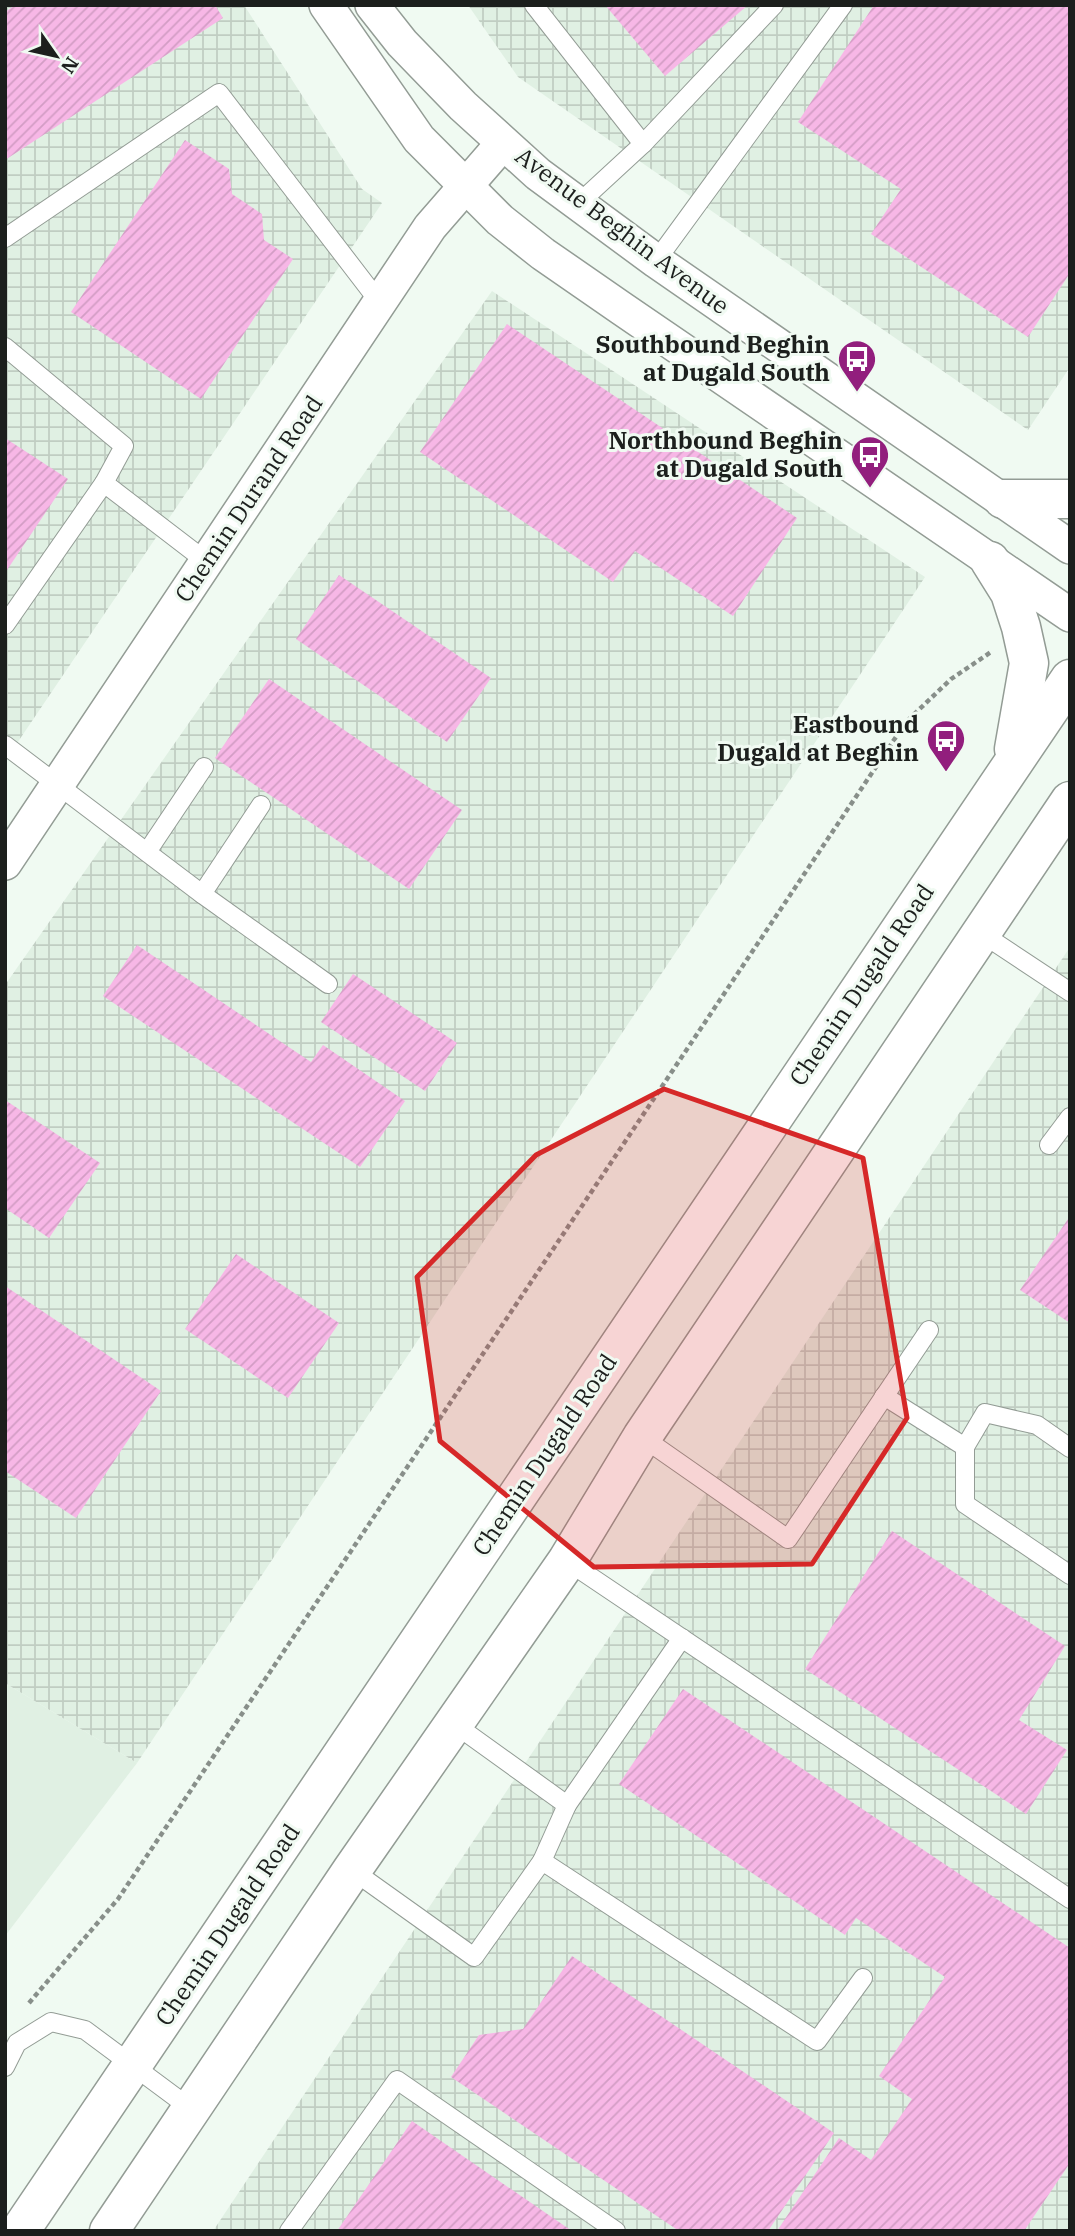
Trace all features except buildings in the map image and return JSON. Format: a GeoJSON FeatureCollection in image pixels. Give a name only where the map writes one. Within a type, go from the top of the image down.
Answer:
{"type":"FeatureCollection","features":[{"type":"Feature","properties":{"kind":"main road"},"geometry":{"type":"LineString","coordinates":[[1003,499],[1070,499]]}},
{"type":"Feature","properties":{"kind":"main road"},"geometry":{"type":"LineString","coordinates":[[990,561],[1010,593],[1021,627],[1028,663],[1011,764]]}},
{"type":"Feature","properties":{"kind":"main road","name":"Chemin Dugald Road"},"geometry":{"type":"LineString","coordinates":[[20,2231],[1070,679]]}},
{"type":"Feature","properties":{"kind":"main road"},"geometry":{"type":"LineString","coordinates":[[109,2231],[352,1870],[567,1561],[642,1437],[981,933],[1058,826],[1070,801]]}},
{"type":"Feature","properties":{"kind":"street"},"geometry":{"type":"LineString","coordinates":[[326,5],[419,139],[500,220],[543,254],[1070,614]]}},
{"type":"Feature","properties":{"kind":"street","name":"Avenue Beghin Avenue"},"geometry":{"type":"LineString","coordinates":[[372,5],[402,43],[463,106],[538,174],[656,261],[1070,547]]}},
{"type":"Feature","properties":{"kind":"street","name":"Chemin Durand Road"},"geometry":{"type":"LineString","coordinates":[[5,863],[430,227],[503,143]]}},
{"type":"Feature","properties":{"kind":"lane"},"geometry":{"type":"LineString","coordinates":[[534,5],[643,144]]}},
{"type":"Feature","properties":{"kind":"lane"},"geometry":{"type":"LineString","coordinates":[[579,204],[643,144],[774,5]]}},
{"type":"Feature","properties":{"kind":"lane"},"geometry":{"type":"LineString","coordinates":[[656,261],[843,5]]}},
{"type":"Feature","properties":{"kind":"lane"},"geometry":{"type":"LineString","coordinates":[[5,238],[219,93],[380,303]]}},
{"type":"Feature","properties":{"kind":"lane"},"geometry":{"type":"LineString","coordinates":[[5,348],[124,446],[104,483],[5,625]]}},
{"type":"Feature","properties":{"kind":"lane"},"geometry":{"type":"LineString","coordinates":[[104,483],[207,562]]}},
{"type":"Feature","properties":{"kind":"lane"},"geometry":{"type":"LineString","coordinates":[[5,745],[202,894],[328,984]]}},
{"type":"Feature","properties":{"kind":"lane"},"geometry":{"type":"LineString","coordinates":[[147,852],[204,767]]}},
{"type":"Feature","properties":{"kind":"lane"},"geometry":{"type":"LineString","coordinates":[[202,894],[261,805]]}},
{"type":"Feature","properties":{"kind":"lane"},"geometry":{"type":"LineString","coordinates":[[981,933],[1070,992]]}},
{"type":"Feature","properties":{"kind":"lane"},"geometry":{"type":"LineString","coordinates":[[1049,1145],[1070,1117]]}},
{"type":"Feature","properties":{"kind":"lane"},"geometry":{"type":"LineString","coordinates":[[642,1437],[788,1539],[929,1330]]}},
{"type":"Feature","properties":{"kind":"lane"},"geometry":{"type":"LineString","coordinates":[[884,1396],[965,1447]]}},
{"type":"Feature","properties":{"kind":"lane"},"geometry":{"type":"LineString","coordinates":[[1070,1448],[1037,1424],[985,1413],[965,1447],[965,1504],[1070,1575]]}},
{"type":"Feature","properties":{"kind":"lane"},"geometry":{"type":"LineString","coordinates":[[567,1561],[1070,1899]]}},
{"type":"Feature","properties":{"kind":"lane"},"geometry":{"type":"LineString","coordinates":[[352,1870],[474,1957],[542,1861],[567,1805],[682,1638]]}},
{"type":"Feature","properties":{"kind":"lane"},"geometry":{"type":"LineString","coordinates":[[453,1723],[567,1805]]}},
{"type":"Feature","properties":{"kind":"lane"},"geometry":{"type":"LineString","coordinates":[[542,1861],[817,2041],[863,1978]]}},
{"type":"Feature","properties":{"kind":"lane"},"geometry":{"type":"LineString","coordinates":[[5,2067],[11,2038],[51,2022],[85,2030],[190,2108]]}},
{"type":"Feature","properties":{"kind":"lane"},"geometry":{"type":"LineString","coordinates":[[289,2231],[397,2080],[616,2231]]}},
{"type":"Feature","properties":{"kind":"path"},"geometry":{"type":"LineString","coordinates":[[23,2010],[117,1899],[906,722],[951,679],[985,655]]}},
{"type":"Feature","properties":{"kind":"highlighted area"},"geometry":{"type":"Polygon","coordinates":[[[664,1089],[863,1158],[907,1418],[812,1564],[594,1567],[440,1441],[417,1277],[536,1155],[664,1089]]]}},
{"type":"Feature","properties":{"kind":"shaded area"},"geometry":{"type":"Polygon","coordinates":[[[5,5],[244,5],[362,189],[382,203],[5,761],[5,5]]]}},
{"type":"Feature","properties":{"kind":"shaded area"},"geometry":{"type":"Polygon","coordinates":[[[468,5],[1070,5],[1070,367],[1028,430],[518,77],[468,5]]]}},
{"type":"Feature","properties":{"kind":"shaded area"},"geometry":{"type":"Polygon","coordinates":[[[492,291],[925,577],[137,1763],[5,1683],[5,985],[492,291]]]}},
{"type":"Feature","properties":{"kind":"shaded area"},"geometry":{"type":"Polygon","coordinates":[[[1070,947],[1070,2231],[213,2231],[1070,947]]]}},
{"type":"Feature","properties":{"kind":"shaded area"},"geometry":{"type":"Polygon","coordinates":[[[5,1683],[137,1763],[5,1936],[5,1683]]]}},
{"type":"Feature","properties":{"kind":"place","name":"Southbound Beghin at Dugald South"},"geometry":{"type":"Point","coordinates":[857,393]}},
{"type":"Feature","properties":{"kind":"place","name":"Northbound Beghin at Dugald South"},"geometry":{"type":"Point","coordinates":[870,489]}},
{"type":"Feature","properties":{"kind":"place","name":"Eastbound Dugald at Beghin"},"geometry":{"type":"Point","coordinates":[946,773]}}]}
